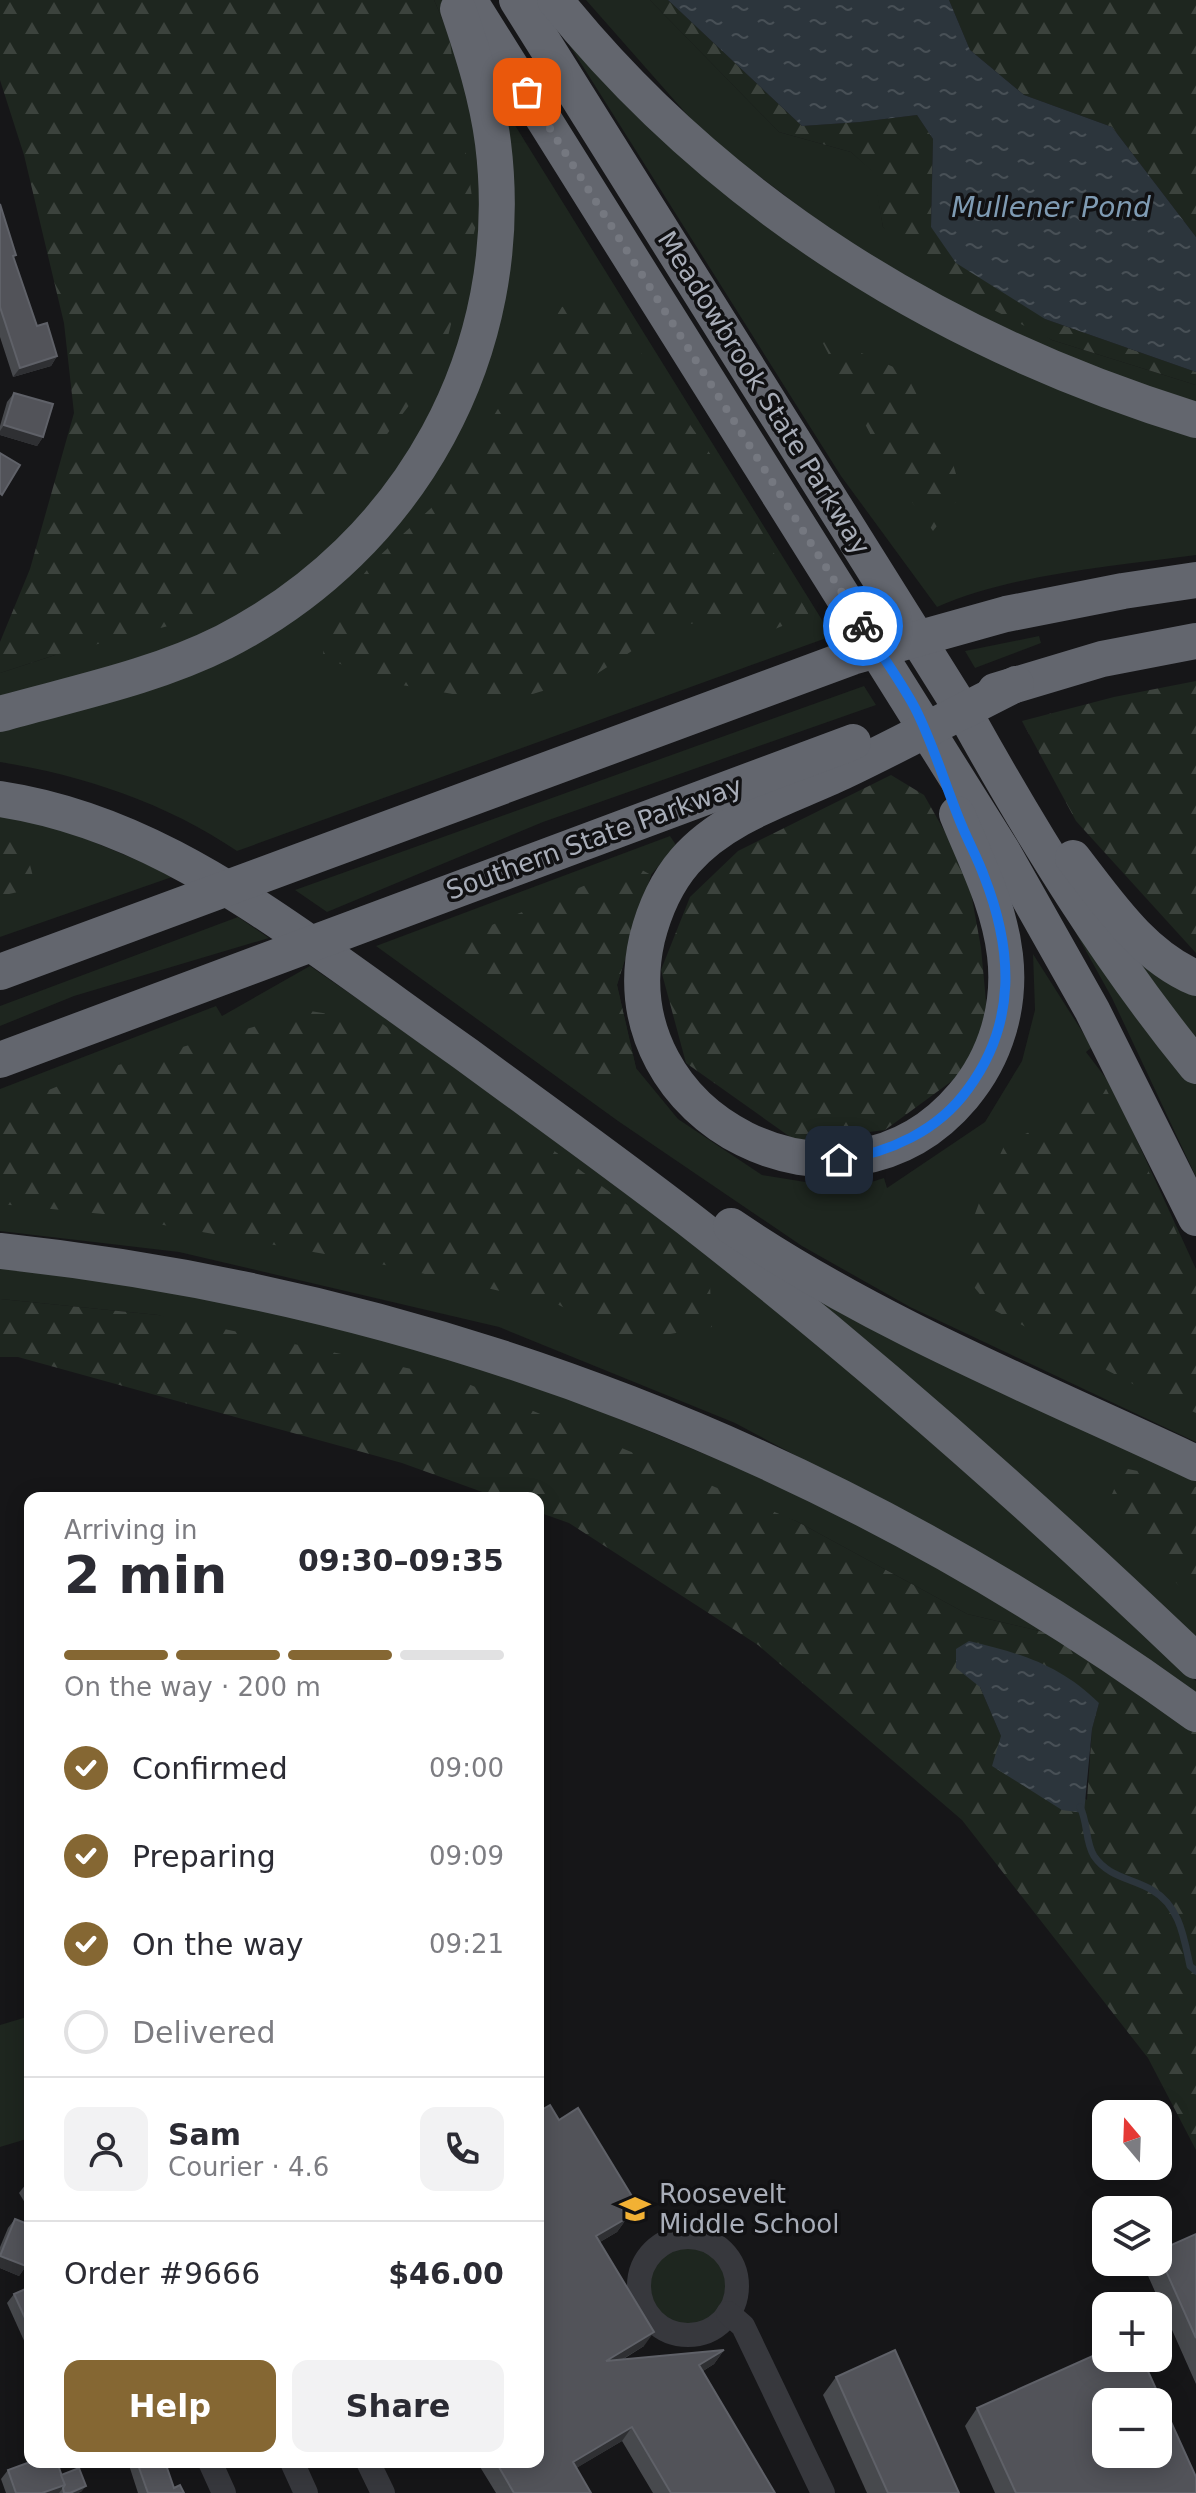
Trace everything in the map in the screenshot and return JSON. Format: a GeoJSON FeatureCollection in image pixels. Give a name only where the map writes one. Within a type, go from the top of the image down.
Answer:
{"type":"FeatureCollection","features":[{"type":"Feature","properties":{"kind":"highway"},"geometry":{"type":"LineString","coordinates":[[0,714],[160,668],[204,652],[251,627],[302,593],[346,557],[378,523],[432,447],[461,388],[482,327],[495,256],[496,177],[489,115],[474,53],[455,0]]}},
{"type":"Feature","properties":{"kind":"highway","name":"Meadowbrook State Parkway"},"geometry":{"type":"LineString","coordinates":[[469,0],[915,708],[973,825],[1092,1010],[1196,1218]]}},
{"type":"Feature","properties":{"kind":"highway","name":"Meadowbrook State Parkway"},"geometry":{"type":"LineString","coordinates":[[517,0],[969,721],[1032,834],[1112,955],[1196,1066]]}},
{"type":"Feature","properties":{"kind":"highway"},"geometry":{"type":"LineString","coordinates":[[555,0],[619,75],[675,128],[733,179],[826,248],[889,287],[1003,348],[1095,386],[1196,420]]}},
{"type":"Feature","properties":{"kind":"highway"},"geometry":{"type":"LineString","coordinates":[[0,972],[852,657],[926,634],[1018,611],[1196,580]]}},
{"type":"Feature","properties":{"kind":"highway","name":"Southern State Parkway"},"geometry":{"type":"LineString","coordinates":[[0,1060],[1016,684],[1102,659],[1196,641]]}},
{"type":"Feature","properties":{"kind":"highway"},"geometry":{"type":"LineString","coordinates":[[973,825],[1005,956],[1006,997],[990,1055],[954,1107],[921,1132],[879,1152],[819,1161],[758,1145],[737,1135],[696,1105],[681,1088],[658,1051],[645,1013],[644,952],[656,911],[675,874],[702,845],[741,819],[1016,684]]}},
{"type":"Feature","properties":{"kind":"highway"},"geometry":{"type":"LineString","coordinates":[[969,721],[1137,937],[1171,965],[1196,978]]}},
{"type":"Feature","properties":{"kind":"highway"},"geometry":{"type":"LineString","coordinates":[[0,780],[83,802],[179,850],[239,894],[409,1003],[807,1275],[890,1320],[1196,1463]]}},
{"type":"Feature","properties":{"kind":"highway"},"geometry":{"type":"LineString","coordinates":[[0,799],[83,820],[179,850]]}},
{"type":"Feature","properties":{"kind":"highway"},"geometry":{"type":"LineString","coordinates":[[0,957],[100,936]]}},
{"type":"Feature","properties":{"kind":"highway"},"geometry":{"type":"LineString","coordinates":[[409,1003],[787,1298],[968,1452],[1196,1661]]}},
{"type":"Feature","properties":{"kind":"highway"},"geometry":{"type":"LineString","coordinates":[[0,1251],[97,1263],[285,1297],[406,1327],[609,1394],[785,1469],[890,1521],[1042,1609],[1196,1714]]}},
{"type":"Feature","properties":{"kind":"street"},"geometry":{"type":"LineString","coordinates":[[676,2238],[708,2240],[722,2250],[732,2263],[737,2278],[737,2294],[728,2313],[707,2331],[692,2335],[661,2327],[649,2316],[639,2286],[641,2270],[649,2256],[661,2245],[676,2238]]}},
{"type":"Feature","properties":{"kind":"street"},"geometry":{"type":"LineString","coordinates":[[728,2313],[743,2326],[823,2493]]}},
{"type":"Feature","properties":{"kind":"street"},"geometry":{"type":"LineString","coordinates":[[213,2468],[224,2493]]}},
{"type":"Feature","properties":{"kind":"street"},"geometry":{"type":"LineString","coordinates":[[295,2468],[306,2493]]}},
{"type":"Feature","properties":{"kind":"street"},"geometry":{"type":"LineString","coordinates":[[371,2468],[383,2493]]}},
{"type":"Feature","properties":{"kind":"green space"},"geometry":{"type":"Polygon","coordinates":[[[0,0],[434,0],[449,35],[476,225],[441,364],[327,512],[215,614],[55,655],[0,673],[0,642],[30,569],[74,413],[64,323],[24,155],[0,80],[0,0]]]}},
{"type":"Feature","properties":{"kind":"green space"},"geometry":{"type":"Polygon","coordinates":[[[434,0],[444,3],[478,96],[490,224],[464,355],[372,516],[275,601],[180,651],[0,702],[0,673],[55,655],[449,35],[434,0]]]}},
{"type":"Feature","properties":{"kind":"green space"},"geometry":{"type":"Polygon","coordinates":[[[541,0],[794,239],[1196,431],[1196,555],[1031,579],[998,586],[937,607],[841,476],[541,0]]]}},
{"type":"Feature","properties":{"kind":"green space"},"geometry":{"type":"Polygon","coordinates":[[[586,0],[650,0],[779,132],[851,152],[874,172],[883,227],[1052,340],[1196,385],[1196,406],[1167,399],[922,293],[808,213],[705,135],[586,0]]]}},
{"type":"Feature","properties":{"kind":"green space"},"geometry":{"type":"Polygon","coordinates":[[[650,0],[668,0],[802,126],[917,115],[933,139],[931,227],[1045,319],[1196,372],[1196,385],[1052,340],[945,285],[883,227],[873,172],[851,152],[779,132],[650,0]]]}},
{"type":"Feature","properties":{"kind":"green space"},"geometry":{"type":"Polygon","coordinates":[[[949,0],[1196,0],[1196,237],[1112,127],[1024,95],[970,50],[949,0]]]}},
{"type":"Feature","properties":{"kind":"green space"},"geometry":{"type":"Polygon","coordinates":[[[503,106],[832,636],[237,851],[183,819],[124,794],[62,775],[0,762],[0,726],[304,606],[469,404],[503,106]]]}},
{"type":"Feature","properties":{"kind":"green space"},"geometry":{"type":"Polygon","coordinates":[[[611,290],[642,355],[753,516],[809,615],[770,631],[730,615],[664,630],[595,675],[503,703],[402,685],[323,658],[325,623],[375,560],[442,498],[562,307],[611,290]]]}},
{"type":"Feature","properties":{"kind":"green space"},"geometry":{"type":"Polygon","coordinates":[[[815,328],[905,372],[953,464],[962,494],[933,531],[889,470],[815,328]]]}},
{"type":"Feature","properties":{"kind":"green space"},"geometry":{"type":"Polygon","coordinates":[[[1039,636],[1041,643],[975,668],[965,651],[1039,636]]]}},
{"type":"Feature","properties":{"kind":"green space"},"geometry":{"type":"Polygon","coordinates":[[[1196,681],[1196,953],[1076,821],[1022,721],[1114,697],[1196,681]]]}},
{"type":"Feature","properties":{"kind":"green space"},"geometry":{"type":"Polygon","coordinates":[[[864,686],[876,705],[543,822],[327,912],[295,890],[864,686]]]}},
{"type":"Feature","properties":{"kind":"green space"},"geometry":{"type":"Polygon","coordinates":[[[891,775],[924,795],[967,871],[981,948],[988,1023],[960,1075],[885,1130],[796,1141],[686,1063],[661,970],[690,897],[738,851],[891,775]]]}},
{"type":"Feature","properties":{"kind":"green space"},"geometry":{"type":"Polygon","coordinates":[[[0,814],[48,823],[172,877],[0,937],[0,814]]]}},
{"type":"Feature","properties":{"kind":"green space"},"geometry":{"type":"Polygon","coordinates":[[[0,835],[24,842],[36,888],[0,896],[0,835]]]}},
{"type":"Feature","properties":{"kind":"green space"},"geometry":{"type":"Polygon","coordinates":[[[670,836],[676,845],[651,875],[617,985],[636,1068],[678,1119],[762,1175],[849,1189],[884,1178],[887,1188],[985,1122],[1022,1061],[1035,1010],[1033,954],[1092,1047],[1086,1052],[1112,1086],[1196,1269],[1196,1442],[910,1307],[802,1246],[618,1121],[376,946],[670,836]]]}},
{"type":"Feature","properties":{"kind":"green space"},"geometry":{"type":"Polygon","coordinates":[[[633,865],[651,875],[617,985],[636,1068],[617,1093],[459,971],[442,946],[633,865]]]}},
{"type":"Feature","properties":{"kind":"green space"},"geometry":{"type":"Polygon","coordinates":[[[1055,895],[1196,1083],[1196,1177],[1112,998],[1055,895]]]}},
{"type":"Feature","properties":{"kind":"green space"},"geometry":{"type":"Polygon","coordinates":[[[238,917],[269,938],[74,996],[0,1026],[0,1006],[238,917]]]}},
{"type":"Feature","properties":{"kind":"green space"},"geometry":{"type":"Polygon","coordinates":[[[1128,951],[1196,989],[1196,1043],[1128,951]]]}},
{"type":"Feature","properties":{"kind":"green space"},"geometry":{"type":"Polygon","coordinates":[[[310,966],[504,1100],[729,1266],[965,1466],[1196,1681],[1196,1699],[980,1554],[735,1423],[499,1327],[179,1252],[0,1231],[0,1089],[216,1006],[222,1016],[310,966]]]}},
{"type":"Feature","properties":{"kind":"green space"},"geometry":{"type":"Polygon","coordinates":[[[310,1011],[380,1022],[699,1258],[710,1285],[712,1327],[628,1341],[557,1304],[385,1265],[103,1214],[0,1204],[0,1110],[90,1073],[310,1011]]]}},
{"type":"Feature","properties":{"kind":"green space"},"geometry":{"type":"Polygon","coordinates":[[[1101,1079],[1157,1188],[1196,1277],[1196,1413],[1133,1384],[992,1309],[970,1282],[967,1236],[1005,1144],[1066,1114],[1101,1079]]]}},
{"type":"Feature","properties":{"kind":"green space"},"geometry":{"type":"Polygon","coordinates":[[[0,1259],[435,1343],[887,1529],[1069,1638],[967,1614],[796,1521],[158,1315],[0,1299],[0,1259]]]}},
{"type":"Feature","properties":{"kind":"green space"},"geometry":{"type":"Polygon","coordinates":[[[783,1268],[1196,1469],[1196,1648],[783,1268]]]}},
{"type":"Feature","properties":{"kind":"green space"},"geometry":{"type":"Polygon","coordinates":[[[0,1299],[158,1315],[454,1378],[796,1521],[967,1614],[1069,1638],[1196,1725],[1196,2150],[1148,2058],[962,1820],[758,1645],[569,1523],[544,1514],[544,1492],[482,1492],[402,1463],[18,1357],[0,1357],[0,1299]],[[980,1687],[1001,1736],[1087,1800],[1092,1729],[1099,1703],[980,1687]]]}},
{"type":"Feature","properties":{"kind":"green space"},"geometry":{"type":"Polygon","coordinates":[[[1123,1468],[1172,1478],[1196,1487],[1196,1604],[1115,1517],[1110,1499],[1123,1468]]]}},
{"type":"Feature","properties":{"kind":"green space"},"geometry":{"type":"Polygon","coordinates":[[[24,2018],[24,2140],[0,2147],[0,2025],[24,2018]]]}},
{"type":"Feature","properties":{"kind":"green space"},"geometry":{"type":"Polygon","coordinates":[[[688,2237],[707,2241],[723,2251],[733,2267],[737,2286],[733,2305],[723,2321],[707,2331],[688,2335],[669,2331],[653,2321],[643,2305],[639,2286],[643,2267],[653,2251],[669,2241],[688,2237]]]}},
{"type":"Feature","properties":{"kind":"water","name":"Mullener Pond"},"geometry":{"type":"Polygon","coordinates":[[[668,0],[949,0],[970,50],[1024,95],[1112,127],[1196,237],[1196,372],[1045,319],[956,263],[931,227],[933,139],[917,115],[802,126],[668,0]]]}},
{"type":"Feature","properties":{"kind":"water"},"geometry":{"type":"Polygon","coordinates":[[[969,1641],[1039,1662],[1069,1679],[1099,1703],[1092,1729],[1084,1813],[1062,1810],[992,1766],[1001,1736],[980,1687],[956,1668],[956,1649],[969,1641]]]}},
{"type":"Feature","properties":{"kind":"building"},"geometry":{"type":"Polygon","coordinates":[[[0,204],[16,255],[13,256],[37,326],[47,323],[57,356],[20,368],[0,307],[0,204]]]}},
{"type":"Feature","properties":{"kind":"building"},"geometry":{"type":"Polygon","coordinates":[[[14,393],[53,404],[43,437],[4,425],[14,393]]]}},
{"type":"Feature","properties":{"kind":"building"},"geometry":{"type":"Polygon","coordinates":[[[0,453],[20,465],[2,495],[0,493],[0,453]]]}},
{"type":"Feature","properties":{"kind":"building"},"geometry":{"type":"Polygon","coordinates":[[[550,2105],[559,2120],[578,2108],[633,2198],[620,2206],[627,2218],[596,2236],[654,2332],[606,2361],[724,2350],[699,2365],[775,2493],[671,2493],[632,2427],[573,2462],[591,2493],[514,2493],[499,2468],[544,2468],[544,2108],[550,2105]]]}},
{"type":"Feature","properties":{"kind":"building"},"geometry":{"type":"Polygon","coordinates":[[[15,2219],[24,2223],[24,2265],[0,2256],[15,2219]]]}},
{"type":"Feature","properties":{"kind":"building"},"geometry":{"type":"Polygon","coordinates":[[[1196,2234],[1196,2338],[1168,2276],[1172,2276],[1172,2245],[1196,2234]]]}},
{"type":"Feature","properties":{"kind":"building"},"geometry":{"type":"Polygon","coordinates":[[[24,2290],[24,2316],[14,2294],[24,2290]]]}},
{"type":"Feature","properties":{"kind":"building"},"geometry":{"type":"Polygon","coordinates":[[[895,2350],[959,2493],[888,2493],[836,2377],[895,2350]]]}},
{"type":"Feature","properties":{"kind":"building"},"geometry":{"type":"Polygon","coordinates":[[[1092,2356],[1092,2372],[1148,2372],[1156,2388],[1092,2388],[1092,2468],[1172,2468],[1172,2424],[1196,2477],[1196,2493],[1016,2493],[977,2408],[1092,2356]]]}},
{"type":"Feature","properties":{"kind":"building"},"geometry":{"type":"Polygon","coordinates":[[[24,2464],[24,2468],[59,2468],[65,2485],[42,2493],[16,2493],[8,2470],[24,2464]]]}},
{"type":"Feature","properties":{"kind":"building"},"geometry":{"type":"Polygon","coordinates":[[[79,2468],[86,2486],[64,2493],[61,2475],[79,2468]]]}},
{"type":"Feature","properties":{"kind":"building"},"geometry":{"type":"Polygon","coordinates":[[[139,2468],[167,2468],[174,2488],[180,2485],[184,2493],[148,2493],[139,2468]]]}},
{"type":"Feature","properties":{"kind":"waterway"},"geometry":{"type":"LineString","coordinates":[[1080,1807],[1094,1856],[1107,1869],[1152,1890],[1169,1905],[1179,1924],[1190,1966],[1196,1971]]}},
{"type":"Feature","properties":{"kind":"way so far"},"geometry":{"type":"LineString","coordinates":[[527,92],[863,626]]}},
{"type":"Feature","properties":{"kind":"place","name":"Roosevelt Middle School"},"geometry":{"type":"Point","coordinates":[635,2209]}},
{"type":"Feature","properties":{"kind":"route"},"geometry":{"type":"LineString","coordinates":[[839,1160],[879,1152],[900,1143],[938,1121],[954,1107],[990,1055],[1006,997],[1005,956],[985,878],[915,708],[863,626]]}}]}
